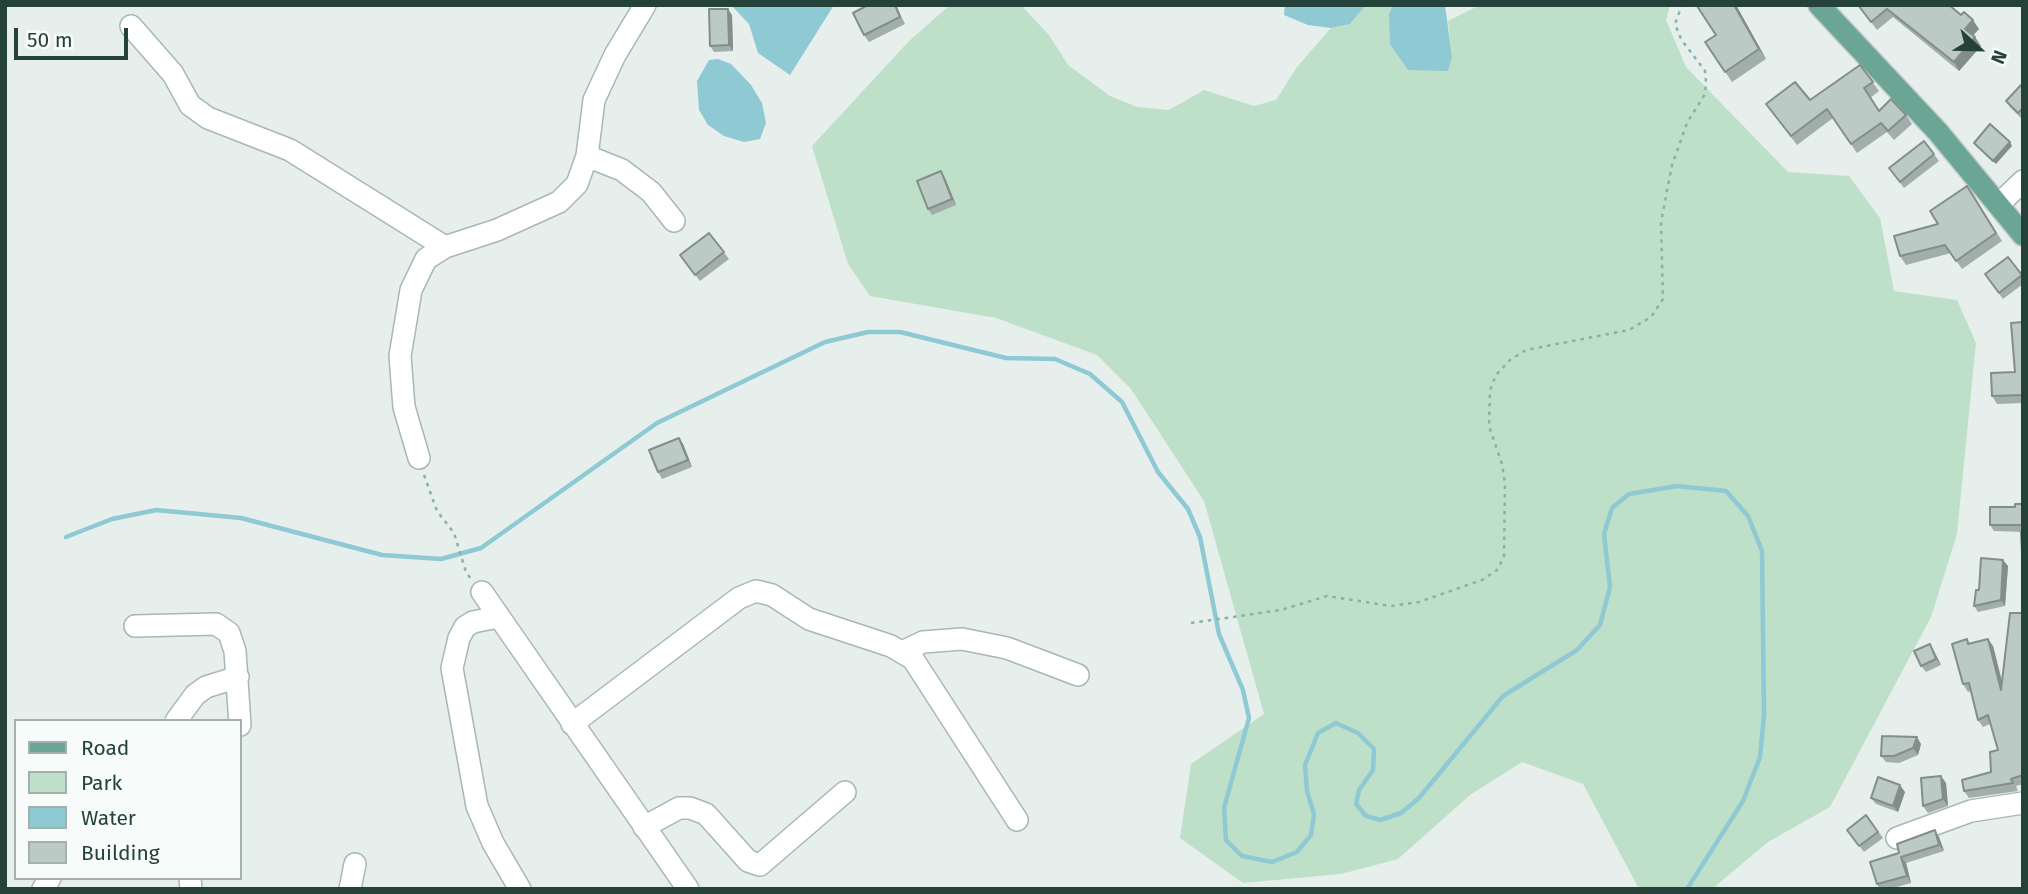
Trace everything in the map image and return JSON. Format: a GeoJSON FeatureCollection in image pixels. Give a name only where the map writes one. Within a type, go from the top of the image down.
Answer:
{"type":"FeatureCollection","features":[{"type":"Feature","properties":{"kind":"main road"},"geometry":{"type":"LineString","coordinates":[[1819,5],[1938,132],[2023,235]]}},
{"type":"Feature","properties":{"kind":"street"},"geometry":{"type":"LineString","coordinates":[[419,458],[404,407],[400,356],[411,290],[426,259],[445,247],[496,230],[559,202],[577,184],[587,156],[594,100],[615,55],[645,5]]}},
{"type":"Feature","properties":{"kind":"street"},"geometry":{"type":"LineString","coordinates":[[131,26],[173,74],[190,105],[208,118],[290,150],[445,247]]}},
{"type":"Feature","properties":{"kind":"street"},"geometry":{"type":"LineString","coordinates":[[587,156],[622,170],[651,192],[674,221]]}},
{"type":"Feature","properties":{"kind":"street"},"geometry":{"type":"LineString","coordinates":[[1999,204],[2023,181]]}},
{"type":"Feature","properties":{"kind":"street"},"geometry":{"type":"LineString","coordinates":[[572,724],[739,598],[756,591],[772,595],[809,619],[902,652],[914,659],[1017,820]]}},
{"type":"Feature","properties":{"kind":"street"},"geometry":{"type":"LineString","coordinates":[[482,592],[688,889]]}},
{"type":"Feature","properties":{"kind":"street"},"geometry":{"type":"LineString","coordinates":[[498,617],[473,622],[465,628],[459,638],[452,668],[477,806],[493,843],[520,889]]}},
{"type":"Feature","properties":{"kind":"street"},"geometry":{"type":"LineString","coordinates":[[135,626],[216,624],[229,633],[235,651],[240,719]]}},
{"type":"Feature","properties":{"kind":"street"},"geometry":{"type":"LineString","coordinates":[[902,652],[923,642],[962,639],[1007,648],[1078,675]]}},
{"type":"Feature","properties":{"kind":"street"},"geometry":{"type":"LineString","coordinates":[[177,719],[195,695],[206,687],[238,677]]}},
{"type":"Feature","properties":{"kind":"street"},"geometry":{"type":"LineString","coordinates":[[644,827],[679,808],[690,808],[706,814],[748,861],[760,865],[845,792]]}},
{"type":"Feature","properties":{"kind":"street"},"geometry":{"type":"LineString","coordinates":[[1897,838],[1971,811],[2023,803]]}},
{"type":"Feature","properties":{"kind":"street"},"geometry":{"type":"LineString","coordinates":[[350,889],[355,864]]}},
{"type":"Feature","properties":{"kind":"path"},"geometry":{"type":"LineString","coordinates":[[1191,623],[1280,610],[1327,596],[1391,606],[1419,602],[1482,580],[1497,570],[1504,557],[1505,484],[1502,464],[1489,426],[1490,390],[1496,374],[1510,360],[1527,351],[1629,330],[1651,317],[1663,299],[1661,222],[1672,165],[1687,123],[1705,94],[1706,82],[1705,71],[1681,39],[1675,24],[1682,5]]}},
{"type":"Feature","properties":{"kind":"path"},"geometry":{"type":"LineString","coordinates":[[419,458],[437,511],[454,533],[466,572]]}},
{"type":"Feature","properties":{"kind":"green space"},"geometry":{"type":"Polygon","coordinates":[[[950,5],[1021,5],[1049,35],[1068,65],[1110,96],[1137,107],[1169,110],[1204,90],[1254,106],[1276,100],[1297,67],[1331,28],[1350,24],[1366,5],[1393,5],[1389,14],[1452,57],[1448,21],[1480,5],[1670,5],[1666,20],[1686,67],[1788,172],[1849,176],[1880,218],[1894,291],[1957,300],[1976,343],[1957,534],[1931,617],[1830,807],[1768,842],[1712,889],[1638,887],[1583,784],[1522,762],[1470,795],[1398,859],[1341,874],[1243,883],[1180,838],[1191,764],[1264,714],[1204,501],[1131,389],[1097,355],[996,318],[870,296],[848,264],[812,146],[909,41],[950,5]]]}},
{"type":"Feature","properties":{"kind":"water"},"geometry":{"type":"Polygon","coordinates":[[[731,5],[834,5],[790,75],[758,53],[749,24],[731,5]]]}},
{"type":"Feature","properties":{"kind":"water"},"geometry":{"type":"Polygon","coordinates":[[[1285,5],[1366,5],[1350,24],[1331,28],[1308,25],[1284,15],[1285,5]]]}},
{"type":"Feature","properties":{"kind":"water"},"geometry":{"type":"Polygon","coordinates":[[[1393,5],[1445,5],[1452,57],[1448,71],[1408,70],[1390,44],[1389,14],[1393,5]]]}},
{"type":"Feature","properties":{"kind":"water"},"geometry":{"type":"Polygon","coordinates":[[[718,59],[731,64],[751,85],[762,103],[766,123],[760,139],[744,142],[724,136],[708,125],[699,110],[697,81],[709,60],[718,59]]]}},
{"type":"Feature","properties":{"kind":"building"},"geometry":{"type":"Polygon","coordinates":[[[868,5],[895,5],[900,17],[864,35],[853,13],[868,5]]]}},
{"type":"Feature","properties":{"kind":"building"},"geometry":{"type":"Polygon","coordinates":[[[1734,5],[1759,49],[1725,72],[1705,42],[1716,35],[1697,6],[1734,5]]]}},
{"type":"Feature","properties":{"kind":"building"},"geometry":{"type":"Polygon","coordinates":[[[1858,5],[1949,5],[1961,15],[1964,12],[1973,20],[1965,29],[1975,37],[1954,62],[1887,9],[1871,22],[1858,5]]]}},
{"type":"Feature","properties":{"kind":"building"},"geometry":{"type":"Polygon","coordinates":[[[709,9],[728,9],[729,45],[710,46],[709,9]]]}},
{"type":"Feature","properties":{"kind":"building"},"geometry":{"type":"Polygon","coordinates":[[[1860,65],[1873,82],[1864,88],[1879,111],[1891,99],[1906,115],[1888,131],[1881,123],[1851,144],[1827,109],[1791,136],[1766,104],[1795,82],[1810,100],[1860,65]]]}},
{"type":"Feature","properties":{"kind":"building"},"geometry":{"type":"Polygon","coordinates":[[[2021,85],[2023,108],[2018,113],[2006,101],[2021,85]]]}},
{"type":"Feature","properties":{"kind":"building"},"geometry":{"type":"Polygon","coordinates":[[[1990,124],[2010,142],[1993,161],[1974,143],[1990,124]]]}},
{"type":"Feature","properties":{"kind":"building"},"geometry":{"type":"Polygon","coordinates":[[[1924,141],[1934,154],[1900,182],[1889,168],[1924,141]]]}},
{"type":"Feature","properties":{"kind":"building"},"geometry":{"type":"Polygon","coordinates":[[[941,171],[952,199],[928,209],[917,181],[941,171]]]}},
{"type":"Feature","properties":{"kind":"building"},"geometry":{"type":"Polygon","coordinates":[[[1967,186],[1996,233],[1956,261],[1945,245],[1900,256],[1894,236],[1938,224],[1930,211],[1967,186]]]}},
{"type":"Feature","properties":{"kind":"building"},"geometry":{"type":"Polygon","coordinates":[[[709,233],[724,252],[695,275],[680,255],[709,233]]]}},
{"type":"Feature","properties":{"kind":"building"},"geometry":{"type":"Polygon","coordinates":[[[2008,257],[2022,275],[1999,293],[1985,274],[2008,257]]]}},
{"type":"Feature","properties":{"kind":"building"},"geometry":{"type":"Polygon","coordinates":[[[2023,322],[2023,395],[1992,396],[1991,373],[2015,372],[2011,323],[2023,322]]]}},
{"type":"Feature","properties":{"kind":"building"},"geometry":{"type":"Polygon","coordinates":[[[679,438],[688,460],[658,472],[649,450],[679,438]]]}},
{"type":"Feature","properties":{"kind":"building"},"geometry":{"type":"Polygon","coordinates":[[[2015,504],[2023,504],[2023,525],[1990,525],[1990,507],[2015,507],[2015,504]]]}},
{"type":"Feature","properties":{"kind":"building"},"geometry":{"type":"Polygon","coordinates":[[[2023,532],[2023,553],[2022,553],[2023,532]]]}},
{"type":"Feature","properties":{"kind":"building"},"geometry":{"type":"Polygon","coordinates":[[[1981,558],[2003,560],[2001,600],[1974,606],[1976,590],[1979,590],[1981,558]]]}},
{"type":"Feature","properties":{"kind":"building"},"geometry":{"type":"Polygon","coordinates":[[[2010,613],[2023,613],[2023,775],[2011,779],[2013,783],[1964,791],[1962,780],[1991,772],[1990,752],[1998,750],[1988,715],[1978,720],[1969,683],[1963,684],[1952,644],[1967,639],[1968,644],[1988,639],[2001,690],[2010,613]]]}},
{"type":"Feature","properties":{"kind":"building"},"geometry":{"type":"Polygon","coordinates":[[[1930,644],[1936,659],[1921,666],[1914,651],[1930,644]]]}},
{"type":"Feature","properties":{"kind":"building"},"geometry":{"type":"Polygon","coordinates":[[[1882,736],[1917,737],[1913,748],[1894,756],[1881,756],[1882,736]]]}},
{"type":"Feature","properties":{"kind":"building"},"geometry":{"type":"Polygon","coordinates":[[[1941,776],[1943,799],[1923,806],[1921,778],[1941,776]]]}},
{"type":"Feature","properties":{"kind":"building"},"geometry":{"type":"Polygon","coordinates":[[[1878,777],[1900,785],[1893,806],[1871,798],[1878,777]]]}},
{"type":"Feature","properties":{"kind":"building"},"geometry":{"type":"Polygon","coordinates":[[[1866,815],[1878,832],[1859,846],[1847,830],[1866,815]]]}},
{"type":"Feature","properties":{"kind":"building"},"geometry":{"type":"Polygon","coordinates":[[[1935,830],[1939,845],[1901,857],[1907,876],[1877,884],[1870,862],[1899,853],[1897,844],[1935,830]]]}},
{"type":"Feature","properties":{"kind":"waterway"},"geometry":{"type":"LineString","coordinates":[[66,537],[112,519],[156,510],[241,518],[382,555],[441,559],[481,548],[657,423],[825,342],[868,332],[900,332],[1006,358],[1055,359],[1090,374],[1122,402],[1158,472],[1188,509],[1200,537],[1219,634],[1243,690],[1249,718],[1224,808],[1226,840],[1242,856],[1272,862],[1297,852],[1311,835],[1314,814],[1307,791],[1305,765],[1318,733],[1336,723],[1358,733],[1374,749],[1373,770],[1359,790],[1356,804],[1366,816],[1380,820],[1401,813],[1419,798],[1503,696],[1577,650],[1600,625],[1610,587],[1604,534],[1612,508],[1629,494],[1677,486],[1726,491],[1748,516],[1762,551],[1764,715],[1760,757],[1743,801],[1687,889]]}}]}
